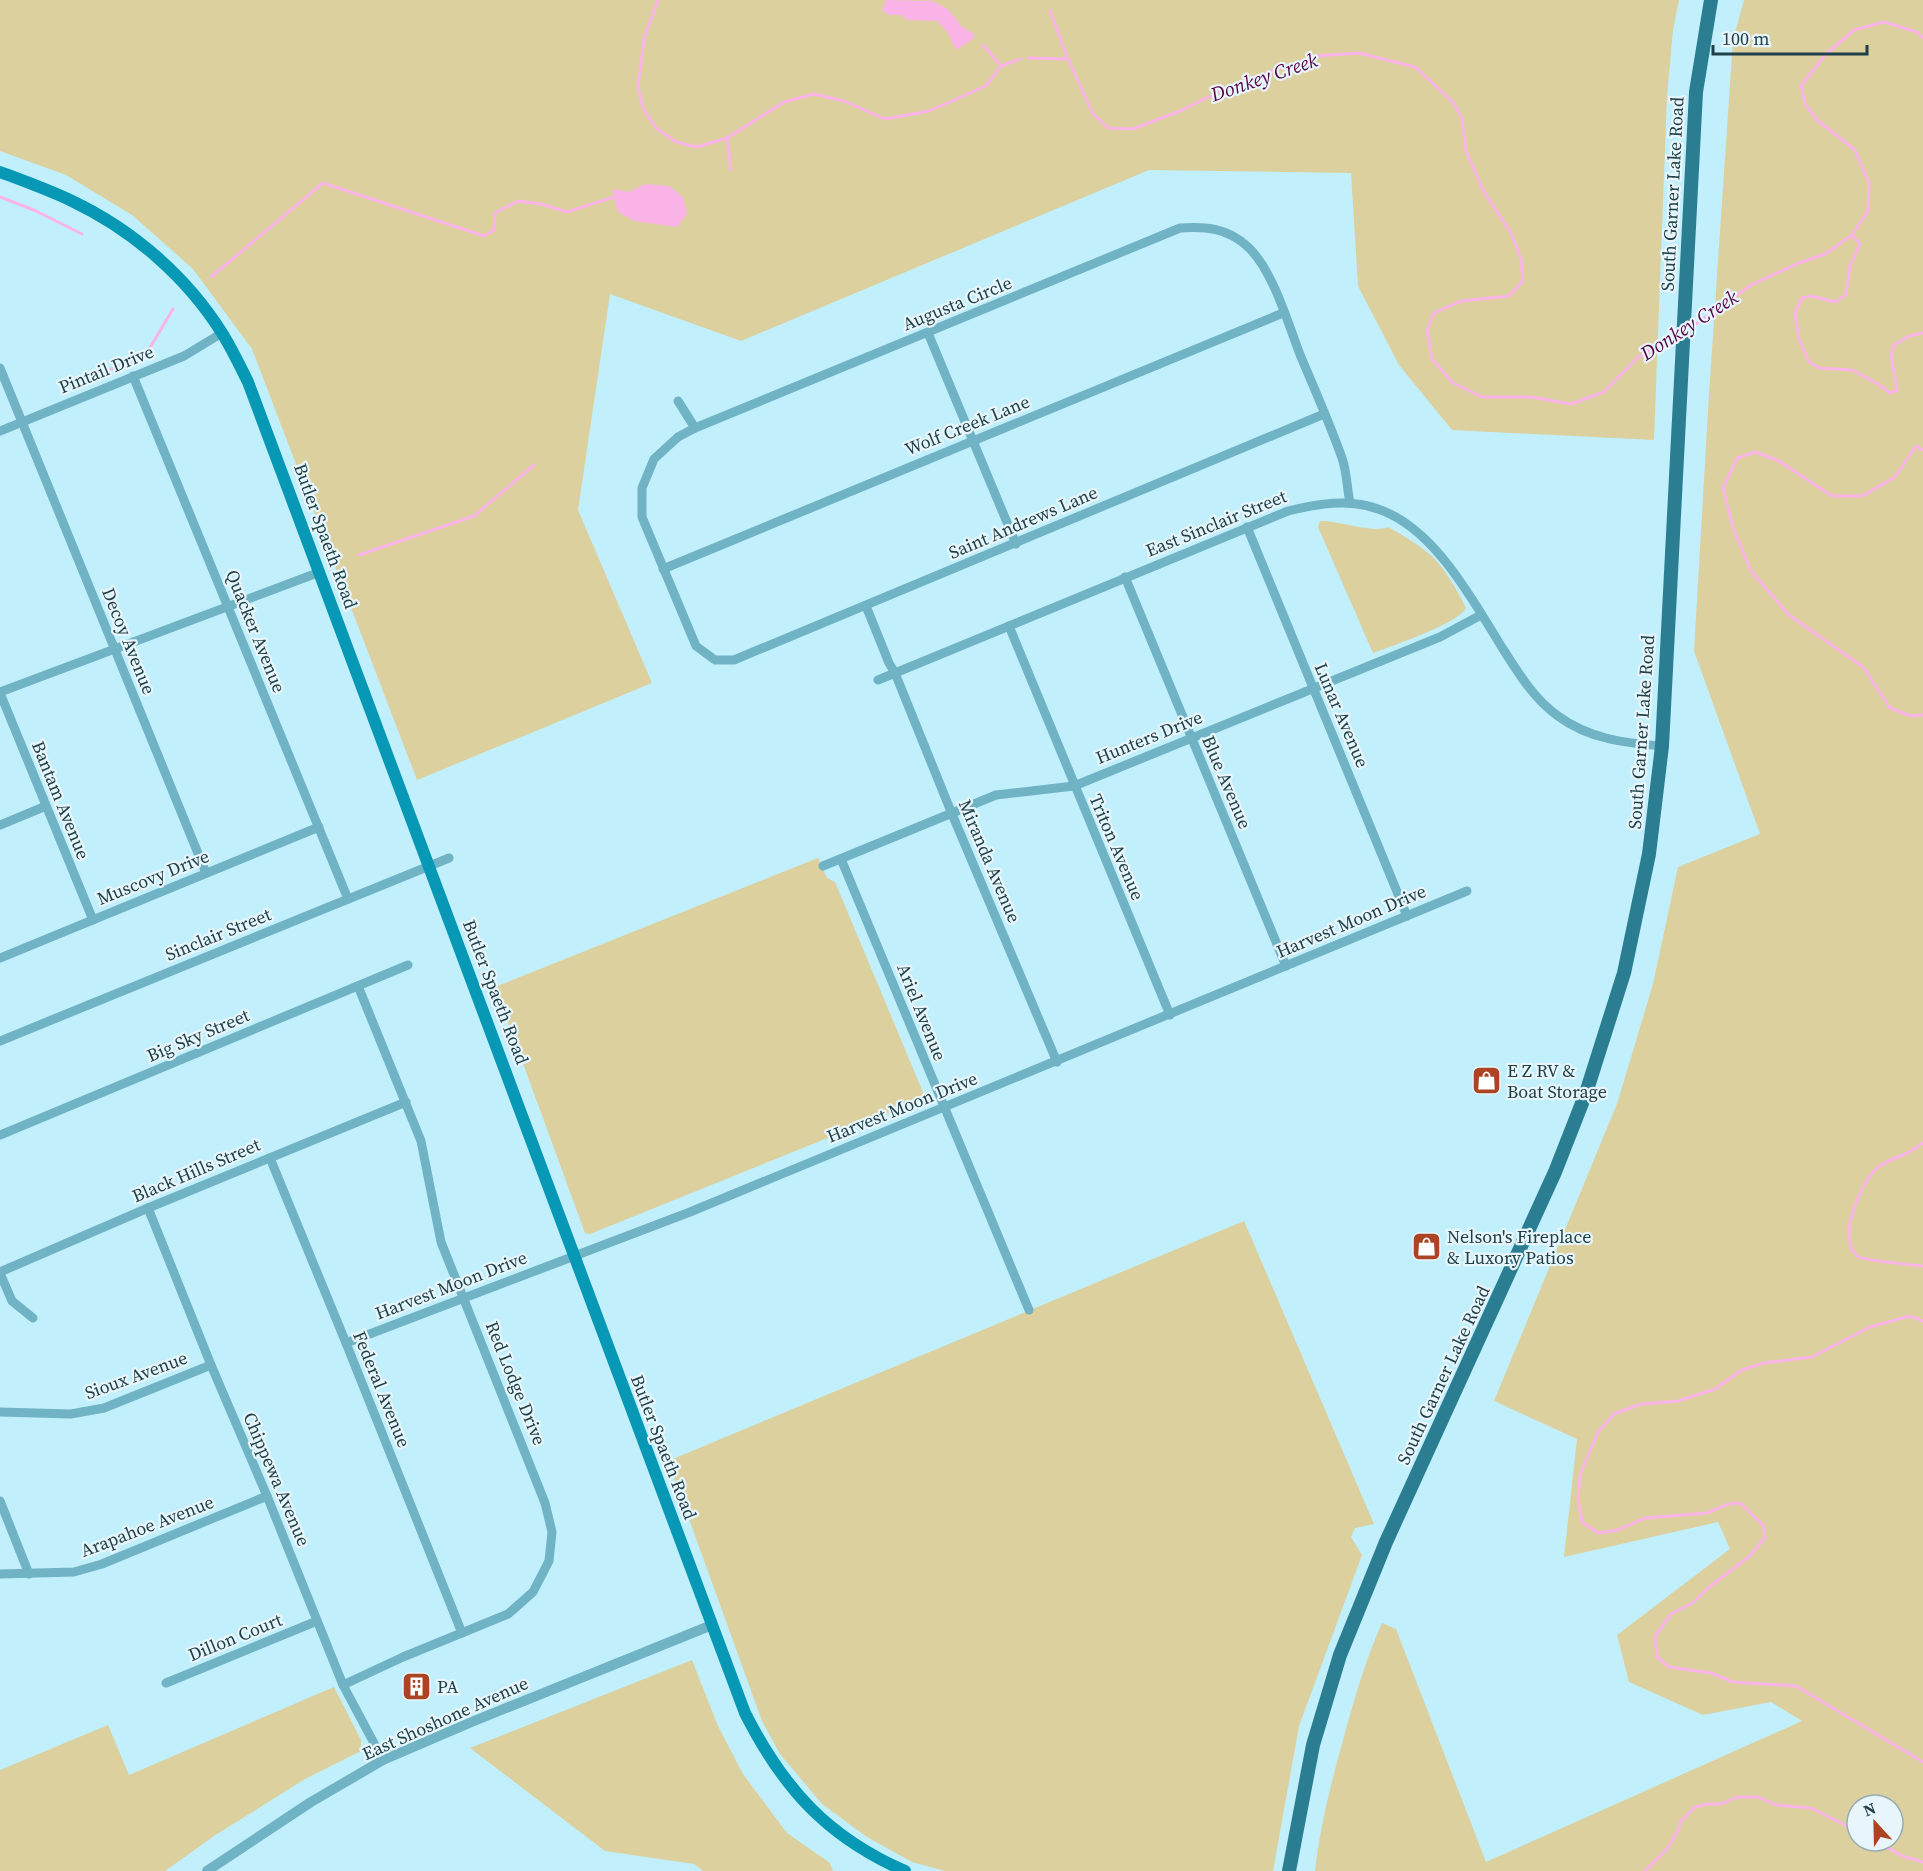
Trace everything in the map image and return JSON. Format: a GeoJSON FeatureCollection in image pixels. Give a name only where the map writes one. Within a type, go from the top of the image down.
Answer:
{"type":"FeatureCollection","features":[{"type":"Feature","properties":{"kind":"main road","name":"South Garner Lake Road"},"geometry":{"type":"LineString","coordinates":[[1288,1871],[1313,1745],[1340,1655],[1386,1542],[1542,1201],[1586,1093],[1624,973],[1649,854],[1662,746],[1696,92],[1711,0]]}},
{"type":"Feature","properties":{"kind":"main road","name":"Butler Spaeth Road"},"geometry":{"type":"LineString","coordinates":[[0,172],[75,202],[119,228],[163,262],[195,296],[222,333],[249,382],[745,1713],[774,1766],[807,1805],[825,1822],[872,1854],[905,1871]]}},
{"type":"Feature","properties":{"kind":"street","name":"Augusta Circle"},"geometry":{"type":"LineString","coordinates":[[734,660],[715,660],[696,646],[642,517],[642,488],[654,459],[678,436],[695,428],[1180,228],[1202,226],[1228,233],[1247,246],[1263,264],[1343,461],[1350,503]]}},
{"type":"Feature","properties":{"kind":"street","name":"Wolf Creek Lane"},"geometry":{"type":"LineString","coordinates":[[663,569],[1283,313]]}},
{"type":"Feature","properties":{"kind":"street","name":"Pintail Drive"},"geometry":{"type":"LineString","coordinates":[[0,431],[184,356],[222,333]]}},
{"type":"Feature","properties":{"kind":"street"},"geometry":{"type":"LineString","coordinates":[[928,333],[1016,544]]}},
{"type":"Feature","properties":{"kind":"street","name":"Decoy Avenue"},"geometry":{"type":"LineString","coordinates":[[0,368],[206,873]]}},
{"type":"Feature","properties":{"kind":"street","name":"Quacker Avenue"},"geometry":{"type":"LineString","coordinates":[[133,376],[348,898]]}},
{"type":"Feature","properties":{"kind":"street"},"geometry":{"type":"LineString","coordinates":[[678,401],[695,428]]}},
{"type":"Feature","properties":{"kind":"street","name":"Saint Andrews Lane"},"geometry":{"type":"LineString","coordinates":[[734,660],[1324,414]]}},
{"type":"Feature","properties":{"kind":"street","name":"East Sinclair Street"},"geometry":{"type":"LineString","coordinates":[[879,680],[1288,510],[1318,504],[1350,503],[1378,508],[1410,525],[1437,550],[1526,686],[1557,716],[1580,729],[1606,739],[1662,746]]}},
{"type":"Feature","properties":{"kind":"street","name":"Lunar Avenue"},"geometry":{"type":"LineString","coordinates":[[1247,527],[1407,916]]}},
{"type":"Feature","properties":{"kind":"street"},"geometry":{"type":"LineString","coordinates":[[0,692],[320,572]]}},
{"type":"Feature","properties":{"kind":"street","name":"Blue Avenue"},"geometry":{"type":"LineString","coordinates":[[1125,577],[1286,966]]}},
{"type":"Feature","properties":{"kind":"street","name":"Miranda Avenue"},"geometry":{"type":"LineString","coordinates":[[866,606],[1058,1062]]}},
{"type":"Feature","properties":{"kind":"street","name":"Hunters Drive"},"geometry":{"type":"LineString","coordinates":[[823,866],[996,795],[1074,786],[1440,637],[1481,615]]}},
{"type":"Feature","properties":{"kind":"street","name":"Triton Avenue"},"geometry":{"type":"LineString","coordinates":[[1009,626],[1170,1015]]}},
{"type":"Feature","properties":{"kind":"street","name":"Bantam Avenue"},"geometry":{"type":"LineString","coordinates":[[0,692],[93,920]]}},
{"type":"Feature","properties":{"kind":"street"},"geometry":{"type":"LineString","coordinates":[[0,825],[46,806]]}},
{"type":"Feature","properties":{"kind":"street","name":"Muscovy Drive"},"geometry":{"type":"LineString","coordinates":[[0,958],[319,827]]}},
{"type":"Feature","properties":{"kind":"street","name":"Sinclair Street"},"geometry":{"type":"LineString","coordinates":[[0,1041],[449,858]]}},
{"type":"Feature","properties":{"kind":"street","name":"Ariel Avenue"},"geometry":{"type":"LineString","coordinates":[[841,859],[1029,1310]]}},
{"type":"Feature","properties":{"kind":"street","name":"Harvest Moon Drive"},"geometry":{"type":"LineString","coordinates":[[346,1343],[690,1212],[1058,1062],[1467,891]]}},
{"type":"Feature","properties":{"kind":"street","name":"Big Sky Street"},"geometry":{"type":"LineString","coordinates":[[0,1135],[408,965]]}},
{"type":"Feature","properties":{"kind":"street","name":"Red Lodge Drive"},"geometry":{"type":"LineString","coordinates":[[343,1685],[403,1657],[508,1614],[533,1592],[549,1561],[552,1532],[546,1503],[441,1242],[421,1141],[358,986]]}},
{"type":"Feature","properties":{"kind":"street","name":"Black Hills Street"},"geometry":{"type":"LineString","coordinates":[[0,1272],[148,1208],[406,1102]]}},
{"type":"Feature","properties":{"kind":"street","name":"Federal Avenue"},"geometry":{"type":"LineString","coordinates":[[270,1158],[462,1633]]}},
{"type":"Feature","properties":{"kind":"street","name":"Chippewa Avenue"},"geometry":{"type":"LineString","coordinates":[[148,1208],[343,1685],[383,1760]]}},
{"type":"Feature","properties":{"kind":"street"},"geometry":{"type":"LineString","coordinates":[[0,1272],[12,1301],[33,1318]]}},
{"type":"Feature","properties":{"kind":"street","name":"Sioux Avenue"},"geometry":{"type":"LineString","coordinates":[[0,1412],[71,1414],[104,1408],[211,1365]]}},
{"type":"Feature","properties":{"kind":"street","name":"Arapahoe Avenue"},"geometry":{"type":"LineString","coordinates":[[0,1574],[74,1572],[102,1564],[267,1496]]}},
{"type":"Feature","properties":{"kind":"street"},"geometry":{"type":"LineString","coordinates":[[0,1501],[29,1574]]}},
{"type":"Feature","properties":{"kind":"street","name":"Dillon Court"},"geometry":{"type":"LineString","coordinates":[[166,1683],[317,1621]]}},
{"type":"Feature","properties":{"kind":"street","name":"East Shoshone Avenue"},"geometry":{"type":"LineString","coordinates":[[207,1871],[302,1808],[383,1760],[712,1625]]}},
{"type":"Feature","properties":{"kind":"shaded area"},"geometry":{"type":"Polygon","coordinates":[[[0,0],[1679,0],[1673,30],[1667,96],[1654,440],[1452,430],[1399,365],[1358,286],[1351,173],[1149,170],[741,341],[610,294],[578,510],[652,683],[417,780],[252,349],[193,269],[132,215],[66,175],[0,151],[0,0]]]}},
{"type":"Feature","properties":{"kind":"shaded area"},"geometry":{"type":"Polygon","coordinates":[[[886,0],[933,1],[949,10],[961,26],[974,34],[973,39],[956,50],[948,33],[937,21],[908,20],[901,15],[889,15],[882,10],[886,0]]]}},
{"type":"Feature","properties":{"kind":"shaded area"},"geometry":{"type":"Polygon","coordinates":[[[1744,0],[1923,0],[1923,1871],[1315,1871],[1330,1789],[1360,1681],[1382,1623],[1396,1629],[1486,1862],[1802,1721],[1771,1702],[1703,1715],[1629,1682],[1617,1635],[1730,1549],[1718,1522],[1564,1557],[1577,1439],[1494,1401],[1617,1104],[1653,984],[1678,867],[1760,834],[1694,651],[1733,40],[1744,0]]]}},
{"type":"Feature","properties":{"kind":"shaded area"},"geometry":{"type":"Polygon","coordinates":[[[645,184],[669,186],[683,197],[687,214],[677,227],[634,221],[618,212],[612,189],[629,192],[645,184]]]}},
{"type":"Feature","properties":{"kind":"shaded area"},"geometry":{"type":"Polygon","coordinates":[[[1320,521],[1374,529],[1388,527],[1404,536],[1434,558],[1445,571],[1466,608],[1461,614],[1439,627],[1373,653],[1318,527],[1320,521]]]}},
{"type":"Feature","properties":{"kind":"shaded area"},"geometry":{"type":"Polygon","coordinates":[[[818,858],[827,878],[835,882],[925,1097],[590,1234],[585,1233],[495,987],[818,858]]]}},
{"type":"Feature","properties":{"kind":"shaded area"},"geometry":{"type":"Polygon","coordinates":[[[1244,1221],[1374,1524],[1355,1528],[1351,1537],[1362,1555],[1299,1726],[1273,1871],[945,1871],[912,1862],[867,1837],[822,1804],[780,1754],[762,1721],[668,1461],[1244,1221]]]}},
{"type":"Feature","properties":{"kind":"shaded area"},"geometry":{"type":"Polygon","coordinates":[[[692,1660],[718,1726],[743,1774],[787,1833],[830,1863],[833,1871],[703,1871],[694,1864],[605,1851],[470,1748],[692,1660]]]}},
{"type":"Feature","properties":{"kind":"shaded area"},"geometry":{"type":"Polygon","coordinates":[[[334,1687],[361,1740],[361,1751],[305,1779],[214,1836],[165,1871],[0,1871],[0,1770],[108,1725],[129,1775],[334,1687]]]}},
{"type":"Feature","properties":{"kind":"waterway","name":"Donkey Creek"},"geometry":{"type":"LineString","coordinates":[[658,0],[644,39],[638,86],[643,108],[656,128],[676,142],[697,147],[727,138],[784,102],[814,94],[844,101],[885,119],[929,111],[986,86],[1001,66],[983,45]]}},
{"type":"Feature","properties":{"kind":"waterway","name":"Donkey Creek"},"geometry":{"type":"LineString","coordinates":[[1050,11],[1068,59]]}},
{"type":"Feature","properties":{"kind":"waterway","name":"Donkey Creek"},"geometry":{"type":"LineString","coordinates":[[1689,329],[1751,285],[1825,254],[1852,235],[1868,211],[1869,183],[1855,150],[1817,120],[1805,104],[1801,86],[1825,55],[1854,30],[1884,22],[1917,32],[1923,38]]}},
{"type":"Feature","properties":{"kind":"waterway","name":"Donkey Creek"},"geometry":{"type":"LineString","coordinates":[[1028,58],[1068,59],[1093,114],[1108,128],[1133,129],[1180,111],[1235,84],[1316,56],[1359,53],[1415,67],[1453,102],[1462,118],[1466,151],[1484,192],[1511,233],[1521,259],[1523,281],[1509,296],[1461,301],[1434,313],[1427,330],[1432,359],[1453,383],[1482,397],[1531,397],[1571,404],[1604,392],[1638,357],[1678,335]]}},
{"type":"Feature","properties":{"kind":"waterway","name":"Donkey Creek"},"geometry":{"type":"LineString","coordinates":[[1001,66],[1020,59]]}},
{"type":"Feature","properties":{"kind":"waterway"},"geometry":{"type":"LineString","coordinates":[[727,138],[731,170]]}},
{"type":"Feature","properties":{"kind":"waterway"},"geometry":{"type":"LineString","coordinates":[[211,277],[323,183],[484,236],[494,230],[495,213],[518,201],[541,204],[567,212],[614,197]]}},
{"type":"Feature","properties":{"kind":"waterway"},"geometry":{"type":"LineString","coordinates":[[0,197],[34,210],[82,234]]}},
{"type":"Feature","properties":{"kind":"waterway"},"geometry":{"type":"LineString","coordinates":[[1852,235],[1860,244],[1850,266],[1846,295],[1835,302],[1811,296],[1802,298],[1795,313],[1799,339],[1809,362],[1819,368],[1852,370],[1890,393],[1897,390],[1891,355],[1894,345],[1909,336],[1923,333]]}},
{"type":"Feature","properties":{"kind":"waterway"},"geometry":{"type":"LineString","coordinates":[[111,369],[135,360],[148,351],[173,309]]}},
{"type":"Feature","properties":{"kind":"waterway"},"geometry":{"type":"LineString","coordinates":[[1923,450],[1916,446],[1895,477],[1862,496],[1832,496],[1779,461],[1756,452],[1737,458],[1723,488],[1733,528],[1751,571],[1789,615],[1863,667],[1890,708],[1911,716],[1923,715]]}},
{"type":"Feature","properties":{"kind":"waterway"},"geometry":{"type":"LineString","coordinates":[[359,555],[474,516],[534,465]]}},
{"type":"Feature","properties":{"kind":"waterway"},"geometry":{"type":"LineString","coordinates":[[1923,1143],[1881,1165],[1869,1177],[1852,1214],[1849,1239],[1852,1250],[1859,1257],[1923,1266]]}},
{"type":"Feature","properties":{"kind":"waterway"},"geometry":{"type":"LineString","coordinates":[[1923,1321],[1910,1316],[1870,1327],[1812,1357],[1764,1363],[1742,1370],[1715,1389],[1678,1401],[1641,1404],[1614,1414],[1598,1432],[1580,1475],[1578,1499],[1582,1522],[1598,1533],[1618,1530],[1645,1518],[1707,1513],[1728,1504],[1740,1503],[1763,1525],[1765,1537],[1751,1555],[1708,1588],[1694,1602],[1671,1614],[1655,1636],[1657,1657],[1669,1667],[1711,1673],[1733,1682],[1796,1686],[1923,1762]]}},
{"type":"Feature","properties":{"kind":"waterway"},"geometry":{"type":"LineString","coordinates":[[1645,1871],[1667,1849],[1679,1829],[1680,1822],[1695,1807],[1721,1804],[1737,1797],[1758,1797],[1776,1805],[1811,1808],[1845,1825]]}},
{"type":"Feature","properties":{"kind":"waterway"},"geometry":{"type":"LineString","coordinates":[[1897,1853],[1923,1862]]}},
{"type":"Feature","properties":{"kind":"place","name":"E Z RV & Boat Storage"},"geometry":{"type":"Point","coordinates":[1486,1080]}},
{"type":"Feature","properties":{"kind":"place","name":"Nelson's Fireplace & Luxory Patios"},"geometry":{"type":"Point","coordinates":[1426,1246]}},
{"type":"Feature","properties":{"kind":"place","name":"PA"},"geometry":{"type":"Point","coordinates":[416,1686]}}]}
